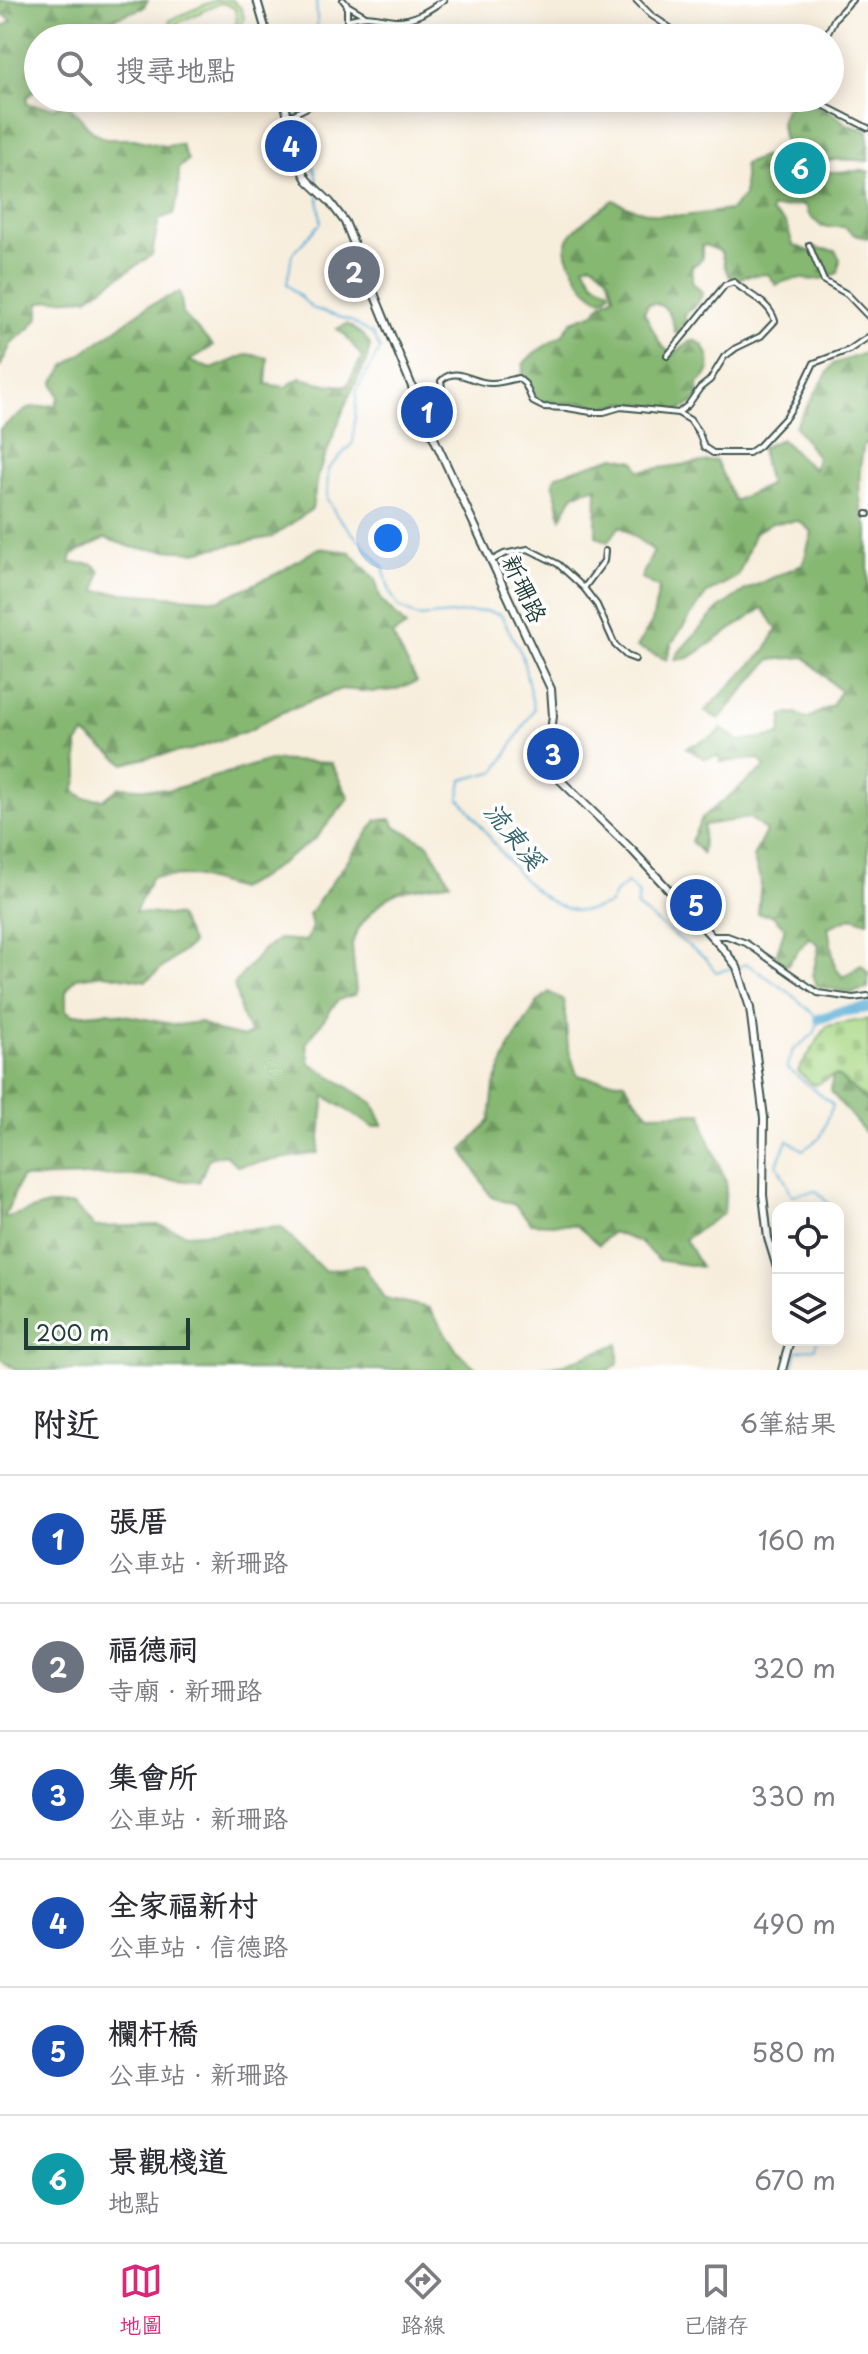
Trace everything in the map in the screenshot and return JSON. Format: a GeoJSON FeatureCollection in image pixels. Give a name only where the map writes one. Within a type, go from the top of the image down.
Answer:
{"type":"FeatureCollection","features":[{"type":"Feature","properties":{"kind":"street"},"geometry":{"type":"LineString","coordinates":[[257,0],[264,24]]}},
{"type":"Feature","properties":{"kind":"street"},"geometry":{"type":"LineString","coordinates":[[343,0],[364,15],[398,20],[420,16],[444,0]]}},
{"type":"Feature","properties":{"kind":"street"},"geometry":{"type":"LineString","coordinates":[[636,0],[664,24]]}},
{"type":"Feature","properties":{"kind":"street"},"geometry":{"type":"LineString","coordinates":[[832,24],[852,0]]}},
{"type":"Feature","properties":{"kind":"street"},"geometry":{"type":"LineString","coordinates":[[347,5],[347,23]]}},
{"type":"Feature","properties":{"kind":"street"},"geometry":{"type":"LineString","coordinates":[[347,23],[364,15]]}},
{"type":"Feature","properties":{"kind":"street"},"geometry":{"type":"LineString","coordinates":[[288,112],[290,116],[299,112]]}},
{"type":"Feature","properties":{"kind":"street"},"geometry":{"type":"LineString","coordinates":[[837,112],[868,128]]}},
{"type":"Feature","properties":{"kind":"street","name":"新珊路"},"geometry":{"type":"LineString","coordinates":[[290,116],[303,173],[345,222],[433,434],[551,689],[553,716],[548,755],[554,774],[633,851],[737,967],[747,996],[754,1037],[766,1137],[763,1195],[772,1251]]}},
{"type":"Feature","properties":{"kind":"street"},"geometry":{"type":"LineString","coordinates":[[809,245],[821,277],[847,294],[868,316]]}},
{"type":"Feature","properties":{"kind":"street"},"geometry":{"type":"LineString","coordinates":[[667,356],[730,282],[767,304],[773,314],[775,321],[761,336],[724,357],[710,380],[678,413]]}},
{"type":"Feature","properties":{"kind":"street"},"geometry":{"type":"LineString","coordinates":[[433,434],[445,409],[441,381],[453,373],[491,383],[518,378],[525,384],[533,402],[543,407],[591,412],[635,407],[678,413],[690,420],[704,447],[713,453],[749,453],[786,417],[814,363],[849,350],[868,337]]}},
{"type":"Feature","properties":{"kind":"street"},"geometry":{"type":"LineString","coordinates":[[491,561],[504,554],[528,549],[558,564],[597,605],[615,645],[635,659]]}},
{"type":"Feature","properties":{"kind":"street"},"geometry":{"type":"LineString","coordinates":[[584,588],[604,561],[605,551]]}},
{"type":"Feature","properties":{"kind":"street"},"geometry":{"type":"LineString","coordinates":[[711,935],[727,936],[746,943],[818,993],[853,998],[868,996]]}},
{"type":"Feature","properties":{"kind":"street"},"geometry":{"type":"LineString","coordinates":[[782,1370],[788,1346]]}},
{"type":"Feature","properties":{"kind":"green space"},"geometry":{"type":"Polygon","coordinates":[[[0,0],[148,0],[143,8],[103,22],[106,24],[24,24],[24,112],[75,112],[92,131],[106,139],[134,139],[164,146],[181,144],[188,160],[179,168],[178,198],[173,214],[159,219],[152,255],[87,298],[39,303],[39,317],[12,342],[0,367],[0,28],[12,21],[0,12],[0,0]]]}},
{"type":"Feature","properties":{"kind":"green space"},"geometry":{"type":"Polygon","coordinates":[[[215,0],[232,0],[242,9],[244,19],[242,24],[235,24],[235,9],[220,3],[177,24],[169,24],[170,20],[215,0]]]}},
{"type":"Feature","properties":{"kind":"green space"},"geometry":{"type":"Polygon","coordinates":[[[831,112],[848,125],[868,131],[868,161],[833,160],[815,168],[825,172],[868,171],[868,238],[855,235],[844,227],[822,227],[809,215],[806,206],[772,208],[771,212],[786,223],[793,245],[815,253],[816,248],[835,251],[840,259],[838,273],[827,278],[797,279],[776,285],[768,274],[744,276],[737,281],[732,279],[720,251],[702,246],[702,259],[692,267],[692,282],[703,293],[697,304],[685,314],[684,336],[675,332],[670,316],[660,305],[648,304],[644,313],[659,342],[674,355],[694,341],[702,345],[707,354],[710,364],[698,384],[699,397],[687,407],[675,412],[660,406],[624,403],[602,408],[584,402],[537,403],[522,376],[524,363],[562,335],[572,321],[595,313],[600,305],[614,296],[607,276],[591,263],[584,266],[594,282],[610,292],[606,298],[600,299],[580,280],[566,251],[571,235],[584,221],[613,200],[658,215],[684,216],[730,210],[744,196],[744,164],[765,156],[778,159],[786,153],[781,125],[783,113],[831,112]]]}},
{"type":"Feature","properties":{"kind":"green space"},"geometry":{"type":"Polygon","coordinates":[[[180,292],[183,314],[213,346],[189,361],[212,369],[248,354],[268,358],[266,384],[285,387],[300,378],[347,386],[362,357],[337,329],[347,324],[364,336],[370,345],[366,363],[348,398],[318,475],[312,509],[272,537],[194,552],[134,548],[105,538],[72,555],[70,563],[93,564],[100,571],[96,591],[220,600],[278,573],[318,548],[350,552],[375,579],[381,600],[406,626],[392,635],[417,682],[394,690],[374,692],[341,689],[278,714],[250,730],[191,750],[125,764],[84,734],[77,744],[78,777],[74,791],[85,798],[104,799],[120,787],[170,790],[270,760],[331,763],[349,798],[316,838],[260,878],[238,889],[194,876],[152,877],[135,912],[178,916],[192,944],[146,981],[104,974],[76,978],[66,991],[66,1010],[72,1015],[108,1012],[178,1025],[199,1022],[217,1031],[244,1037],[251,1034],[242,1017],[234,984],[264,949],[278,939],[306,941],[312,926],[309,914],[377,820],[391,819],[395,826],[428,844],[450,882],[399,892],[370,914],[358,929],[352,944],[356,994],[338,1000],[306,1044],[310,1063],[373,1103],[383,1125],[373,1127],[325,1096],[318,1153],[237,1166],[225,1154],[209,1158],[199,1182],[121,1175],[21,1178],[4,1218],[48,1205],[73,1205],[95,1227],[159,1225],[187,1234],[281,1227],[324,1271],[363,1265],[384,1298],[429,1308],[457,1351],[478,1370],[15,1370],[0,1358],[0,429],[28,408],[55,405],[59,397],[53,383],[66,365],[148,306],[180,292]]]}},
{"type":"Feature","properties":{"kind":"green space"},"geometry":{"type":"Polygon","coordinates":[[[868,352],[868,444],[864,444],[859,487],[861,509],[868,530],[868,922],[853,917],[828,927],[835,967],[843,977],[861,965],[868,973],[868,988],[852,993],[817,986],[813,974],[819,945],[809,937],[787,965],[775,958],[785,928],[772,915],[758,914],[761,882],[753,857],[766,831],[750,818],[704,825],[702,853],[691,841],[702,818],[765,767],[759,759],[720,762],[719,756],[705,759],[686,748],[714,736],[722,729],[739,741],[780,735],[783,715],[796,713],[806,719],[832,706],[840,691],[805,657],[770,660],[719,719],[705,711],[765,651],[777,629],[763,608],[689,658],[675,660],[718,609],[745,590],[803,564],[812,532],[799,521],[772,523],[755,532],[738,576],[706,594],[672,643],[667,660],[637,647],[652,622],[659,588],[641,578],[654,551],[620,526],[608,542],[596,536],[597,487],[574,494],[561,518],[553,482],[557,475],[615,457],[635,461],[639,471],[716,460],[734,501],[769,485],[761,448],[781,439],[814,470],[817,457],[795,426],[833,364],[868,352]]]}},
{"type":"Feature","properties":{"kind":"green space"},"geometry":{"type":"Polygon","coordinates":[[[549,992],[564,1001],[568,1047],[577,1075],[625,1082],[649,1114],[702,1113],[706,1132],[726,1182],[724,1213],[685,1239],[701,1267],[658,1260],[640,1242],[612,1232],[599,1245],[576,1225],[531,1223],[515,1205],[491,1197],[463,1150],[490,1120],[494,1086],[510,1046],[537,1003],[549,992]]]}},
{"type":"Feature","properties":{"kind":"green space"},"geometry":{"type":"Polygon","coordinates":[[[868,1019],[868,1101],[837,1075],[813,1085],[798,1071],[827,1026],[868,1019]]]}},
{"type":"Feature","properties":{"kind":"green space"},"geometry":{"type":"Polygon","coordinates":[[[836,1075],[868,1103],[868,1136],[831,1092],[832,1079],[836,1075]]]}},
{"type":"Feature","properties":{"kind":"green space"},"geometry":{"type":"Polygon","coordinates":[[[618,1344],[618,1364],[609,1370],[532,1370],[564,1364],[618,1344]]]}},
{"type":"Feature","properties":{"kind":"waterway","name":"流東溪"},"geometry":{"type":"LineString","coordinates":[[316,0],[317,24]]}},
{"type":"Feature","properties":{"kind":"waterway","name":"流東溪"},"geometry":{"type":"LineString","coordinates":[[297,112],[318,187]]}},
{"type":"Feature","properties":{"kind":"waterway","name":"流東溪"},"geometry":{"type":"LineString","coordinates":[[318,193],[321,223],[292,254],[287,284],[312,308],[351,321],[373,335],[380,349],[357,390],[353,443],[328,469],[327,499],[337,516],[383,567],[390,592],[398,606],[417,617],[486,611],[501,615],[522,655],[534,709],[496,771],[462,780],[459,798],[512,866],[543,896],[560,906],[587,911],[610,904],[616,892],[627,883],[639,894],[637,907],[706,959],[716,972],[733,968]]}},
{"type":"Feature","properties":{"kind":"waterway","name":"流東溪"},"geometry":{"type":"LineString","coordinates":[[740,966],[747,964],[789,992],[819,1019],[814,1034],[793,1050],[787,1068],[833,1105],[820,1138],[803,1150],[787,1140],[777,1164],[792,1195],[817,1191],[827,1202]]}},
{"type":"Feature","properties":{"kind":"waterway"},"geometry":{"type":"LineString","coordinates":[[819,1019],[839,1012],[868,1008]]}},
{"type":"Feature","properties":{"kind":"waterway","name":"流東溪"},"geometry":{"type":"LineString","coordinates":[[792,1370],[797,1351],[816,1346]]}},
{"type":"Feature","properties":{"kind":"place","name":"全家福新村"},"geometry":{"type":"Point","coordinates":[291,146]}},
{"type":"Feature","properties":{"kind":"place","name":"景觀棧道"},"geometry":{"type":"Point","coordinates":[800,168]}},
{"type":"Feature","properties":{"kind":"place","name":"福德祠"},"geometry":{"type":"Point","coordinates":[354,272]}},
{"type":"Feature","properties":{"kind":"place","name":"張厝"},"geometry":{"type":"Point","coordinates":[427,412]}},
{"type":"Feature","properties":{"kind":"place","name":"集會所"},"geometry":{"type":"Point","coordinates":[553,754]}},
{"type":"Feature","properties":{"kind":"place","name":"欄杆橋"},"geometry":{"type":"Point","coordinates":[696,905]}}]}
